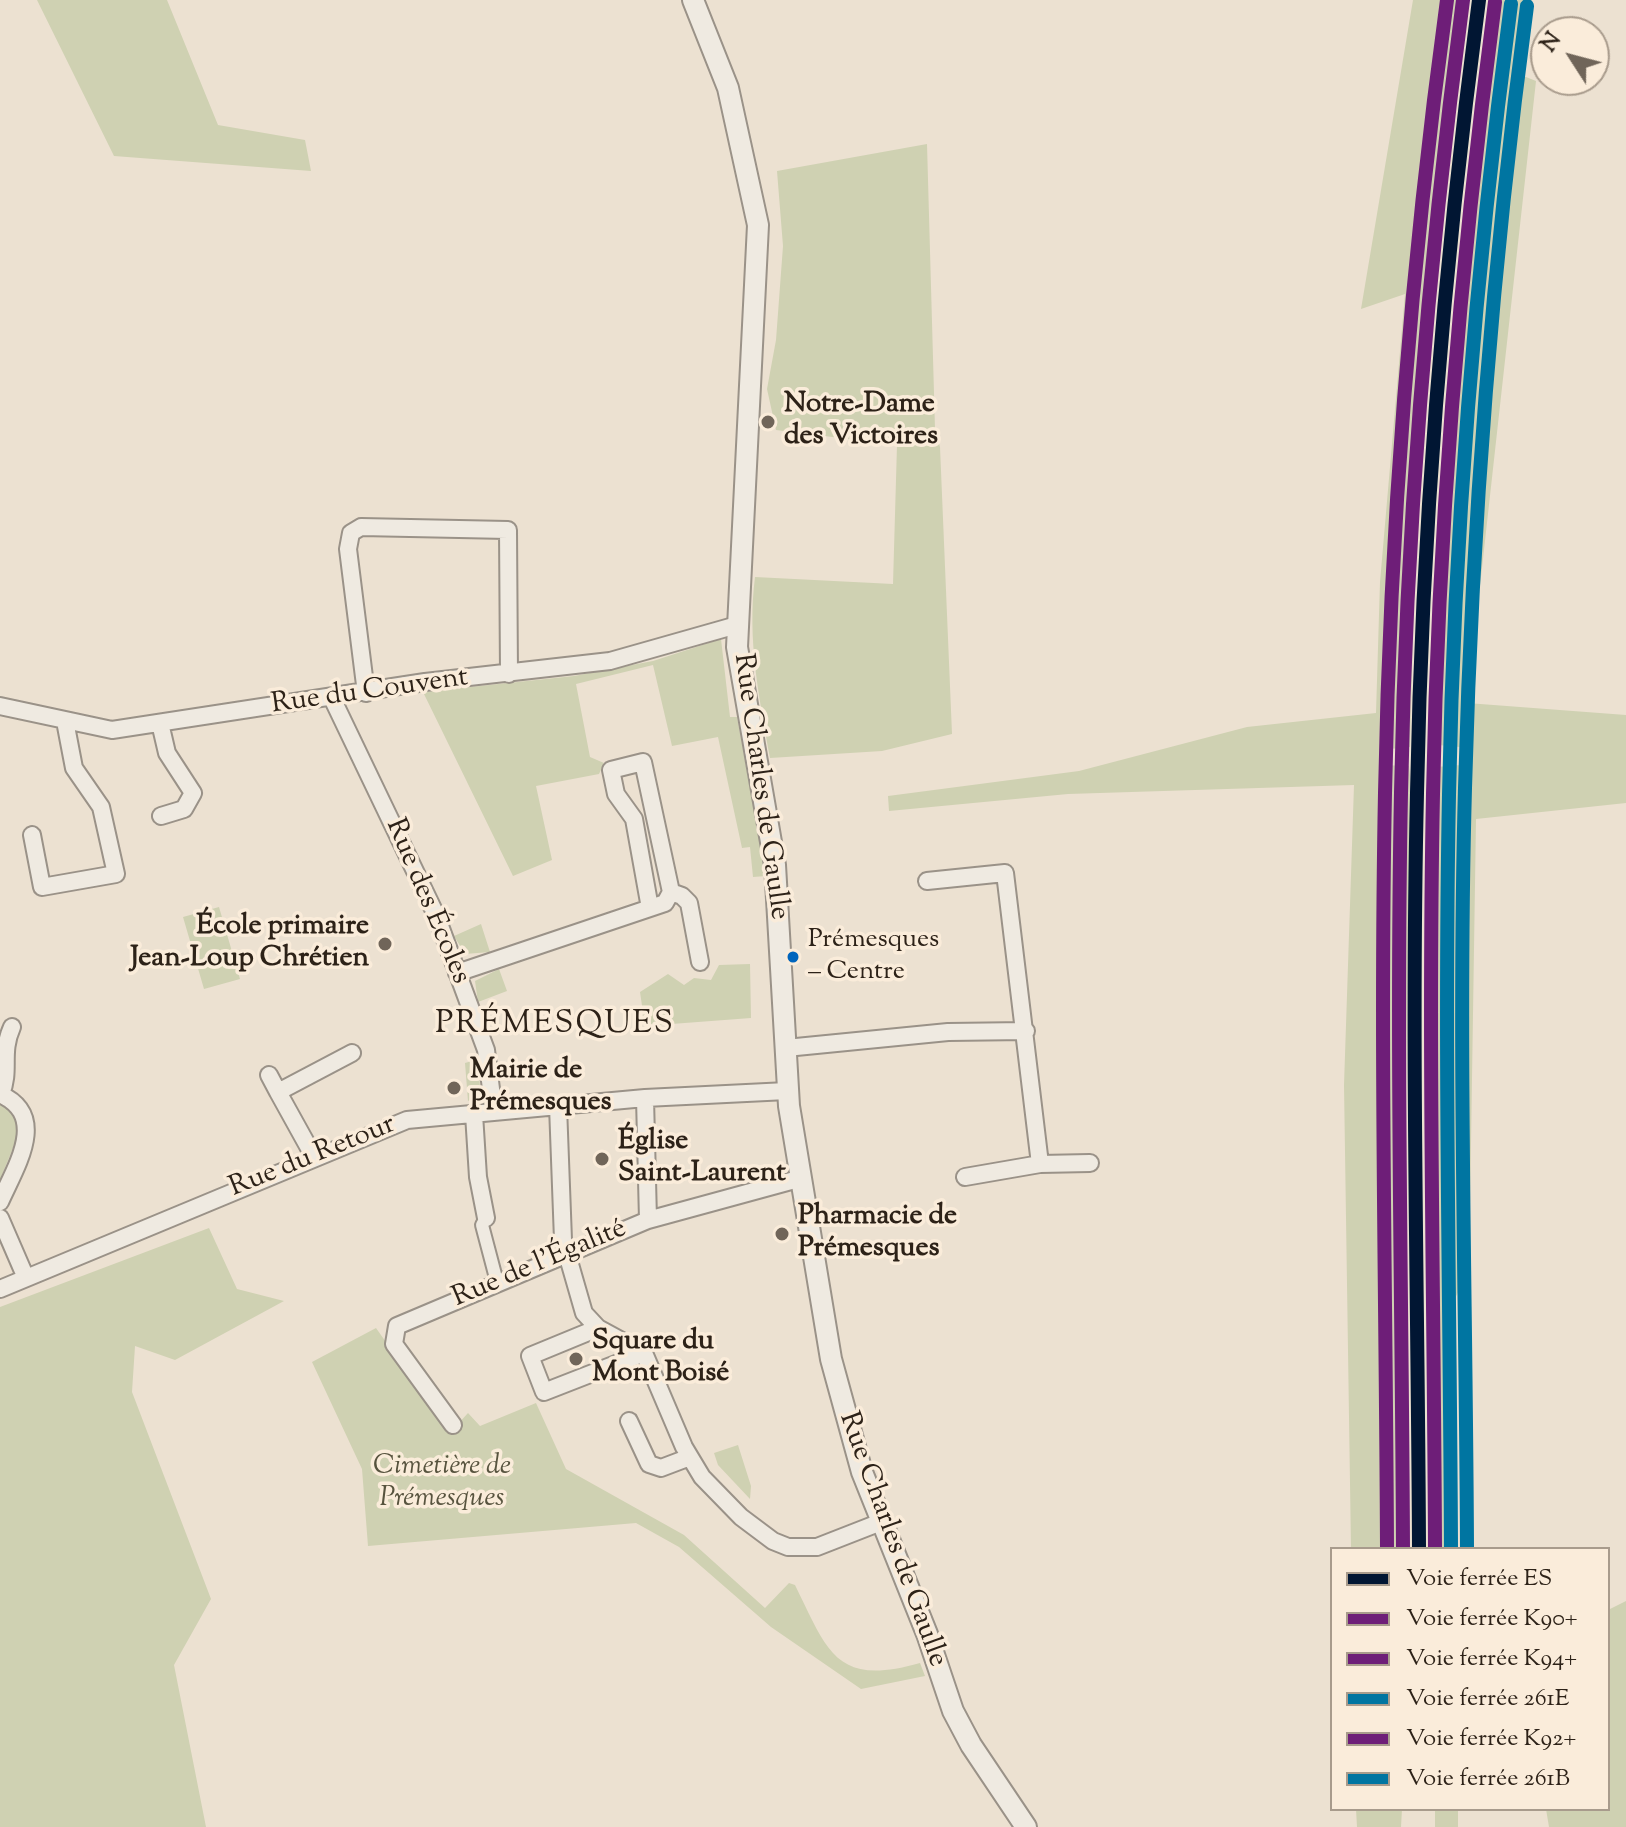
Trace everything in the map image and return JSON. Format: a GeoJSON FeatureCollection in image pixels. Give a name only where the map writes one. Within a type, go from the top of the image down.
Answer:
{"type":"FeatureCollection","features":[{"type":"Feature","properties":{"kind":"street","name":"Rue Charles de Gaulle"},"geometry":{"type":"LineString","coordinates":[[693,0],[728,88],[758,225],[737,625],[744,700],[775,865],[787,1091],[838,1391],[852,1443],[958,1721],[1026,1827]]}},
{"type":"Feature","properties":{"kind":"street"},"geometry":{"type":"LineString","coordinates":[[366,693],[348,549],[351,533],[361,527],[508,530],[509,674]]}},
{"type":"Feature","properties":{"kind":"street","name":"Rue du Couvent"},"geometry":{"type":"LineString","coordinates":[[0,706],[112,730],[425,682],[632,657],[737,625]]}},
{"type":"Feature","properties":{"kind":"street","name":"Rue des Écoles"},"geometry":{"type":"LineString","coordinates":[[332,698],[426,891],[489,1059],[494,1112]]}},
{"type":"Feature","properties":{"kind":"street"},"geometry":{"type":"LineString","coordinates":[[32,835],[42,887],[116,874],[101,807],[74,768],[65,721]]}},
{"type":"Feature","properties":{"kind":"street"},"geometry":{"type":"LineString","coordinates":[[160,723],[167,753],[193,793],[184,809],[161,816]]}},
{"type":"Feature","properties":{"kind":"street"},"geometry":{"type":"LineString","coordinates":[[457,973],[650,908],[667,902],[671,892],[643,762],[611,770],[616,794],[634,819],[650,908]]}},
{"type":"Feature","properties":{"kind":"street"},"geometry":{"type":"LineString","coordinates":[[927,881],[1005,873],[1040,1164]]}},
{"type":"Feature","properties":{"kind":"street"},"geometry":{"type":"LineString","coordinates":[[671,892],[689,903],[700,962]]}},
{"type":"Feature","properties":{"kind":"street"},"geometry":{"type":"LineString","coordinates":[[0,1202],[28,1130],[23,1111],[1,1094],[6,1079],[3,1051],[12,1027]]}},
{"type":"Feature","properties":{"kind":"street"},"geometry":{"type":"LineString","coordinates":[[786,1048],[948,1032],[1026,1031]]}},
{"type":"Feature","properties":{"kind":"street"},"geometry":{"type":"LineString","coordinates":[[278,1092],[352,1053]]}},
{"type":"Feature","properties":{"kind":"street"},"geometry":{"type":"LineString","coordinates":[[269,1075],[314,1157]]}},
{"type":"Feature","properties":{"kind":"street","name":"Rue du Retour"},"geometry":{"type":"LineString","coordinates":[[0,1289],[407,1120],[645,1098],[787,1091]]}},
{"type":"Feature","properties":{"kind":"street"},"geometry":{"type":"LineString","coordinates":[[645,1098],[648,1220]]}},
{"type":"Feature","properties":{"kind":"street"},"geometry":{"type":"LineString","coordinates":[[558,1106],[565,1254],[584,1313],[598,1328],[644,1353],[690,1457],[723,1501],[780,1544],[817,1547],[881,1522]]}},
{"type":"Feature","properties":{"kind":"street"},"geometry":{"type":"LineString","coordinates":[[474,1114],[478,1177],[486,1218],[482,1225],[497,1282]]}},
{"type":"Feature","properties":{"kind":"street"},"geometry":{"type":"LineString","coordinates":[[965,1177],[1040,1164],[1090,1163]]}},
{"type":"Feature","properties":{"kind":"street","name":"Rue de l'Égalité"},"geometry":{"type":"LineString","coordinates":[[453,1425],[394,1344],[393,1331],[402,1323],[648,1220],[802,1178]]}},
{"type":"Feature","properties":{"kind":"street"},"geometry":{"type":"LineString","coordinates":[[0,1218],[26,1278]]}},
{"type":"Feature","properties":{"kind":"street"},"geometry":{"type":"LineString","coordinates":[[598,1328],[530,1356],[544,1392],[644,1353]]}},
{"type":"Feature","properties":{"kind":"street"},"geometry":{"type":"LineString","coordinates":[[629,1421],[649,1464],[661,1468],[690,1457]]}},
{"type":"Feature","properties":{"kind":"green space"},"geometry":{"type":"Polygon","coordinates":[[[37,0],[167,0],[218,125],[305,140],[311,171],[114,156],[37,0]]]}},
{"type":"Feature","properties":{"kind":"green space"},"geometry":{"type":"Polygon","coordinates":[[[1413,0],[1464,0],[1450,107],[1418,428],[1410,747],[1380,750],[1380,765],[1409,766],[1410,775],[1405,1161],[1407,1547],[1351,1547],[1344,1085],[1354,785],[1068,794],[889,811],[888,796],[1079,771],[1247,727],[1376,713],[1380,582],[1405,294],[1361,309],[1413,0]]]}},
{"type":"Feature","properties":{"kind":"green space"},"geometry":{"type":"Polygon","coordinates":[[[1501,0],[1532,0],[1521,75],[1530,79],[1530,96],[1534,96],[1467,703],[1626,715],[1626,803],[1476,819],[1469,1273],[1455,1298],[1454,1547],[1438,1547],[1436,767],[1461,765],[1460,747],[1438,745],[1469,252],[1501,0]]]}},
{"type":"Feature","properties":{"kind":"green space"},"geometry":{"type":"Polygon","coordinates":[[[927,144],[935,429],[940,447],[952,734],[882,751],[770,758],[753,646],[755,577],[893,584],[897,445],[776,430],[767,389],[776,340],[783,246],[777,171],[927,144]]]}},
{"type":"Feature","properties":{"kind":"green space"},"geometry":{"type":"Polygon","coordinates":[[[721,639],[730,717],[737,717],[766,876],[753,877],[750,847],[742,848],[718,737],[672,746],[653,665],[576,684],[590,757],[604,763],[599,774],[536,786],[552,860],[513,876],[423,692],[574,676],[653,661],[721,639]]]}},
{"type":"Feature","properties":{"kind":"green space"},"geometry":{"type":"Polygon","coordinates":[[[219,907],[240,979],[204,989],[183,917],[219,907]]]}},
{"type":"Feature","properties":{"kind":"green space"},"geometry":{"type":"Polygon","coordinates":[[[481,924],[490,952],[465,954],[454,936],[481,924]]]}},
{"type":"Feature","properties":{"kind":"green space"},"geometry":{"type":"Polygon","coordinates":[[[750,964],[751,1018],[645,1026],[640,992],[668,974],[684,985],[694,978],[711,980],[719,965],[750,964]]]}},
{"type":"Feature","properties":{"kind":"green space"},"geometry":{"type":"Polygon","coordinates":[[[499,969],[507,991],[478,1002],[475,981],[499,969]]]}},
{"type":"Feature","properties":{"kind":"green space"},"geometry":{"type":"Polygon","coordinates":[[[479,1059],[480,1095],[468,1101],[465,1063],[479,1059]]]}},
{"type":"Feature","properties":{"kind":"green space"},"geometry":{"type":"Polygon","coordinates":[[[0,1098],[17,1110],[19,1133],[0,1180],[0,1098]]]}},
{"type":"Feature","properties":{"kind":"green space"},"geometry":{"type":"Polygon","coordinates":[[[209,1228],[237,1289],[284,1301],[175,1360],[135,1346],[132,1392],[211,1599],[174,1665],[206,1827],[0,1827],[0,1307],[209,1228]]]}},
{"type":"Feature","properties":{"kind":"green space","name":"Cimetière de Prémesques"},"geometry":{"type":"Polygon","coordinates":[[[376,1328],[441,1420],[457,1425],[468,1413],[480,1426],[536,1403],[566,1469],[684,1535],[765,1608],[789,1583],[795,1585],[827,1645],[838,1658],[852,1667],[892,1669],[920,1663],[925,1676],[861,1689],[771,1627],[679,1547],[636,1523],[368,1546],[362,1469],[312,1362],[376,1328]]]}},
{"type":"Feature","properties":{"kind":"green space"},"geometry":{"type":"Polygon","coordinates":[[[738,1445],[751,1486],[750,1499],[718,1465],[714,1453],[738,1445]]]}},
{"type":"Feature","properties":{"kind":"green space"},"geometry":{"type":"Polygon","coordinates":[[[1626,1601],[1626,1827],[1549,1827],[1546,1811],[1610,1811],[1610,1609],[1626,1601]]]}},
{"type":"Feature","properties":{"kind":"green space"},"geometry":{"type":"Polygon","coordinates":[[[1356,1811],[1402,1811],[1401,1827],[1357,1827],[1356,1811]]]}},
{"type":"Feature","properties":{"kind":"green space"},"geometry":{"type":"Polygon","coordinates":[[[1435,1811],[1458,1811],[1458,1827],[1435,1827],[1435,1811]]]}},
{"type":"Feature","properties":{"kind":"rail line","name":"K92+"},"geometry":{"type":"LineString","coordinates":[[1387,1547],[1383,982],[1388,693],[1404,395],[1423,197],[1447,0]]}},
{"type":"Feature","properties":{"kind":"rail line","name":"K94+"},"geometry":{"type":"LineString","coordinates":[[1403,1547],[1399,982],[1404,693],[1414,495],[1429,296],[1463,0]]}},
{"type":"Feature","properties":{"kind":"rail line","name":"ES"},"geometry":{"type":"LineString","coordinates":[[1419,1547],[1415,888],[1420,693],[1430,495],[1445,296],[1479,0]]}},
{"type":"Feature","properties":{"kind":"rail line","name":"K90+"},"geometry":{"type":"LineString","coordinates":[[1435,1547],[1431,982],[1436,695],[1446,496],[1461,298],[1495,2]]}},
{"type":"Feature","properties":{"kind":"rail line","name":"261E"},"geometry":{"type":"LineString","coordinates":[[1451,1547],[1447,983],[1452,696],[1462,497],[1477,300],[1511,4]]}},
{"type":"Feature","properties":{"kind":"rail line","name":"261B"},"geometry":{"type":"LineString","coordinates":[[1467,1547],[1462,978],[1468,690],[1478,494],[1494,299],[1527,6]]}},
{"type":"Feature","properties":{"kind":"place","name":"Notre-Dame des Victoires"},"geometry":{"type":"Point","coordinates":[768,422]}},
{"type":"Feature","properties":{"kind":"place","name":"École primaire Jean-Loup Chrétien"},"geometry":{"type":"Point","coordinates":[385,944]}},
{"type":"Feature","properties":{"kind":"place","name":"Prémesques – Centre"},"geometry":{"type":"Point","coordinates":[793,957]}},
{"type":"Feature","properties":{"kind":"place","name":"Mairie de Prémesques"},"geometry":{"type":"Point","coordinates":[454,1088]}},
{"type":"Feature","properties":{"kind":"place","name":"Église Saint-Laurent"},"geometry":{"type":"Point","coordinates":[602,1159]}},
{"type":"Feature","properties":{"kind":"place","name":"Pharmacie de Prémesques"},"geometry":{"type":"Point","coordinates":[782,1234]}},
{"type":"Feature","properties":{"kind":"place","name":"Square du Mont Boisé"},"geometry":{"type":"Point","coordinates":[576,1359]}},
{"type":"Feature","properties":{"kind":"district","name":"PRÉMESQUES"},"geometry":{"type":"Point","coordinates":[555,1027]}}]}
